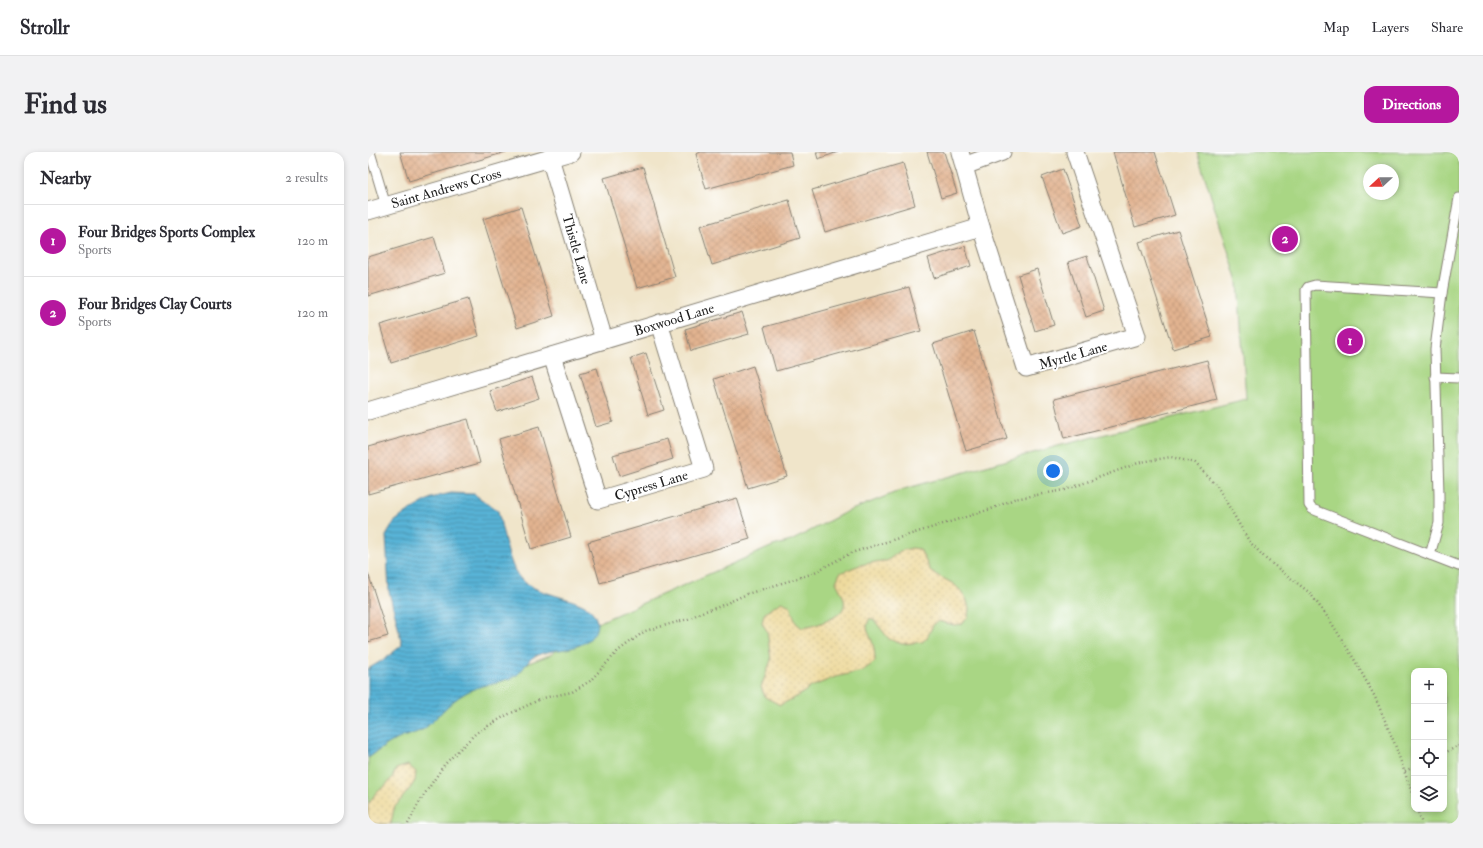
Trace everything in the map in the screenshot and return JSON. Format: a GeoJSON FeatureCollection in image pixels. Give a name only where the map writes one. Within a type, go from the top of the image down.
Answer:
{"type":"FeatureCollection","features":[{"type":"Feature","properties":{"kind":"street","name":"Myrtle Lane"},"geometry":{"type":"LineString","coordinates":[[1002,152],[962,159],[981,227],[1026,368],[1137,336],[1075,152]]}},
{"type":"Feature","properties":{"kind":"street","name":"Saint Andrews Cross"},"geometry":{"type":"LineString","coordinates":[[368,211],[553,155]]}},
{"type":"Feature","properties":{"kind":"street","name":"Thistle Lane"},"geometry":{"type":"LineString","coordinates":[[553,155],[604,340]]}},
{"type":"Feature","properties":{"kind":"street","name":"Boxwood Lane"},"geometry":{"type":"LineString","coordinates":[[368,411],[981,227]]}},
{"type":"Feature","properties":{"kind":"street","name":"Cypress Lane"},"geometry":{"type":"LineString","coordinates":[[552,356],[598,500],[704,469],[659,323]]}},
{"type":"Feature","properties":{"kind":"lane"},"geometry":{"type":"LineString","coordinates":[[370,152],[386,206]]}},
{"type":"Feature","properties":{"kind":"lane"},"geometry":{"type":"LineString","coordinates":[[1430,555],[1439,523],[1435,349],[1442,293],[1459,198]]}},
{"type":"Feature","properties":{"kind":"lane"},"geometry":{"type":"LineString","coordinates":[[1442,293],[1315,285],[1308,287],[1306,290],[1309,505],[1312,509],[1459,566]]}},
{"type":"Feature","properties":{"kind":"lane"},"geometry":{"type":"LineString","coordinates":[[1435,377],[1459,378]]}},
{"type":"Feature","properties":{"kind":"path"},"geometry":{"type":"LineString","coordinates":[[408,824],[420,801],[444,765],[476,733],[506,715],[543,698],[572,692],[590,682],[618,651],[645,631],[688,619],[747,594],[811,574],[851,553],[994,508],[1014,499],[1065,490],[1141,462],[1171,457],[1195,463],[1217,486],[1248,542],[1266,559],[1310,593],[1331,622],[1375,697],[1411,790]]}},
{"type":"Feature","properties":{"kind":"path"},"geometry":{"type":"LineString","coordinates":[[1447,752],[1459,746]]}},
{"type":"Feature","properties":{"kind":"path"},"geometry":{"type":"LineString","coordinates":[[1405,771],[1411,768]]}},
{"type":"Feature","properties":{"kind":"path"},"geometry":{"type":"LineString","coordinates":[[1418,812],[1422,824]]}},
{"type":"Feature","properties":{"kind":"green space"},"geometry":{"type":"Polygon","coordinates":[[[1197,152],[1459,152],[1459,824],[368,824],[368,758],[445,704],[486,679],[550,655],[595,624],[773,546],[791,541],[844,513],[904,489],[1058,446],[1246,399],[1238,282],[1197,152]]]}},
{"type":"Feature","properties":{"kind":"sand"},"geometry":{"type":"Polygon","coordinates":[[[912,548],[920,549],[931,572],[954,584],[966,598],[969,608],[968,617],[962,624],[954,625],[938,621],[933,625],[927,638],[922,642],[902,644],[889,639],[874,620],[870,618],[867,629],[874,647],[875,662],[862,671],[835,677],[811,687],[798,696],[780,705],[765,697],[761,687],[771,660],[767,631],[762,623],[764,614],[782,602],[790,606],[796,623],[802,628],[826,621],[838,614],[844,606],[843,597],[836,582],[840,573],[860,565],[887,561],[900,551],[912,548]]]}},
{"type":"Feature","properties":{"kind":"sand"},"geometry":{"type":"Polygon","coordinates":[[[408,765],[416,772],[415,781],[394,808],[391,824],[368,824],[368,805],[377,791],[384,787],[392,778],[396,769],[408,765]]]}},
{"type":"Feature","properties":{"kind":"water"},"geometry":{"type":"Polygon","coordinates":[[[451,493],[474,494],[498,511],[509,555],[519,577],[530,586],[538,590],[575,602],[588,608],[595,616],[597,624],[596,629],[587,641],[575,647],[535,656],[514,677],[481,686],[459,697],[424,729],[392,742],[368,758],[368,669],[386,658],[402,645],[389,592],[386,536],[394,522],[407,512],[431,498],[451,493]]]}},
{"type":"Feature","properties":{"kind":"building"},"geometry":{"type":"Polygon","coordinates":[[[400,152],[506,152],[409,181],[400,152]]]}},
{"type":"Feature","properties":{"kind":"building"},"geometry":{"type":"Polygon","coordinates":[[[701,152],[790,152],[793,165],[706,189],[696,154],[701,152]]]}},
{"type":"Feature","properties":{"kind":"building"},"geometry":{"type":"Polygon","coordinates":[[[816,152],[838,152],[818,159],[816,152]]]}},
{"type":"Feature","properties":{"kind":"building"},"geometry":{"type":"Polygon","coordinates":[[[927,152],[944,152],[957,193],[941,198],[927,152]]]}},
{"type":"Feature","properties":{"kind":"building"},"geometry":{"type":"Polygon","coordinates":[[[1113,152],[1155,152],[1175,215],[1135,227],[1113,152]]]}},
{"type":"Feature","properties":{"kind":"building"},"geometry":{"type":"Polygon","coordinates":[[[903,163],[915,205],[825,232],[812,190],[903,163]]]}},
{"type":"Feature","properties":{"kind":"building"},"geometry":{"type":"Polygon","coordinates":[[[643,167],[675,277],[637,288],[604,178],[643,167]]]}},
{"type":"Feature","properties":{"kind":"building"},"geometry":{"type":"Polygon","coordinates":[[[1063,169],[1082,226],[1062,233],[1042,177],[1063,169]]]}},
{"type":"Feature","properties":{"kind":"building"},"geometry":{"type":"Polygon","coordinates":[[[789,200],[800,238],[712,265],[700,226],[789,200]]]}},
{"type":"Feature","properties":{"kind":"building"},"geometry":{"type":"Polygon","coordinates":[[[521,207],[554,316],[517,328],[483,219],[521,207]]]}},
{"type":"Feature","properties":{"kind":"building"},"geometry":{"type":"Polygon","coordinates":[[[1178,230],[1212,337],[1173,349],[1139,242],[1178,230]]]}},
{"type":"Feature","properties":{"kind":"building"},"geometry":{"type":"Polygon","coordinates":[[[434,237],[445,273],[368,296],[368,257],[434,237]]]}},
{"type":"Feature","properties":{"kind":"building"},"geometry":{"type":"Polygon","coordinates":[[[965,246],[971,266],[934,278],[928,258],[965,246]]]}},
{"type":"Feature","properties":{"kind":"building"},"geometry":{"type":"Polygon","coordinates":[[[1087,256],[1104,311],[1086,317],[1068,262],[1087,256]]]}},
{"type":"Feature","properties":{"kind":"building"},"geometry":{"type":"Polygon","coordinates":[[[1037,269],[1054,325],[1035,331],[1018,275],[1037,269]]]}},
{"type":"Feature","properties":{"kind":"building"},"geometry":{"type":"Polygon","coordinates":[[[909,287],[921,331],[776,371],[764,327],[909,287]]]}},
{"type":"Feature","properties":{"kind":"building"},"geometry":{"type":"Polygon","coordinates":[[[468,299],[479,336],[391,363],[380,325],[468,299]]]}},
{"type":"Feature","properties":{"kind":"building"},"geometry":{"type":"Polygon","coordinates":[[[742,312],[749,334],[691,351],[685,329],[742,312]]]}},
{"type":"Feature","properties":{"kind":"building"},"geometry":{"type":"Polygon","coordinates":[[[974,331],[1007,439],[966,451],[933,344],[974,331]]]}},
{"type":"Feature","properties":{"kind":"building"},"geometry":{"type":"Polygon","coordinates":[[[646,353],[664,410],[648,415],[631,358],[646,353]]]}},
{"type":"Feature","properties":{"kind":"building"},"geometry":{"type":"Polygon","coordinates":[[[1207,360],[1217,400],[1064,439],[1054,399],[1207,360]]]}},
{"type":"Feature","properties":{"kind":"building"},"geometry":{"type":"Polygon","coordinates":[[[753,366],[787,476],[748,488],[714,379],[753,366]]]}},
{"type":"Feature","properties":{"kind":"building"},"geometry":{"type":"Polygon","coordinates":[[[597,368],[613,422],[596,427],[580,373],[597,368]]]}},
{"type":"Feature","properties":{"kind":"building"},"geometry":{"type":"Polygon","coordinates":[[[532,377],[539,398],[497,412],[490,391],[532,377]]]}},
{"type":"Feature","properties":{"kind":"building"},"geometry":{"type":"Polygon","coordinates":[[[468,419],[480,463],[368,494],[368,447],[468,419]]]}},
{"type":"Feature","properties":{"kind":"building"},"geometry":{"type":"Polygon","coordinates":[[[539,427],[571,537],[531,549],[499,439],[539,427]]]}},
{"type":"Feature","properties":{"kind":"building"},"geometry":{"type":"Polygon","coordinates":[[[667,439],[673,459],[619,476],[613,455],[667,439]]]}},
{"type":"Feature","properties":{"kind":"building"},"geometry":{"type":"Polygon","coordinates":[[[737,498],[750,539],[600,583],[588,542],[737,498]]]}},
{"type":"Feature","properties":{"kind":"building"},"geometry":{"type":"Polygon","coordinates":[[[368,573],[388,636],[368,642],[368,573]]]}},
{"type":"Feature","properties":{"kind":"place","name":"Four Bridges Clay Courts"},"geometry":{"type":"Point","coordinates":[1285,239]}},
{"type":"Feature","properties":{"kind":"place","name":"Four Bridges Sports Complex"},"geometry":{"type":"Point","coordinates":[1350,341]}}]}
